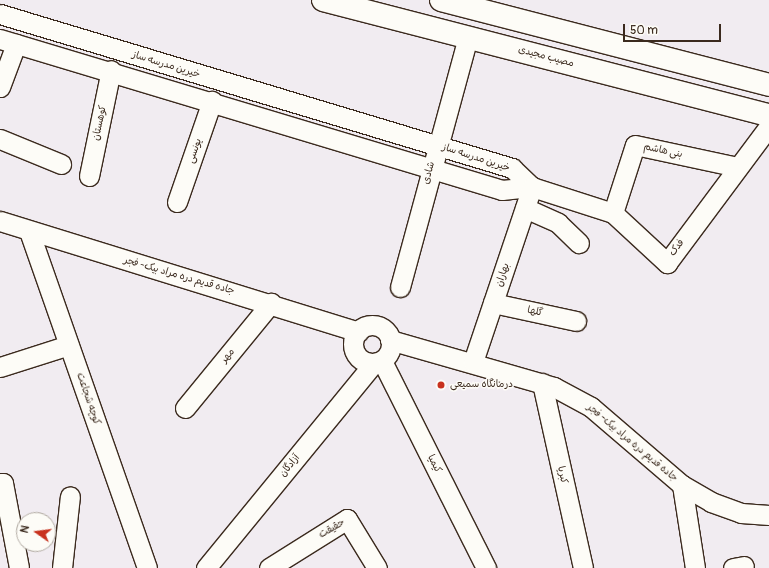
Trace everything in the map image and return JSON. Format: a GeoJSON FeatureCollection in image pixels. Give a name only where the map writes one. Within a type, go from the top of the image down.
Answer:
{"type":"FeatureCollection","features":[{"type":"Feature","properties":{"kind":"main road","name":"مصیب مجیدی"},"geometry":{"type":"LineString","coordinates":[[323,0],[769,115]]}},
{"type":"Feature","properties":{"kind":"main road"},"geometry":{"type":"LineString","coordinates":[[441,0],[476,4],[769,86]]}},
{"type":"Feature","properties":{"kind":"street","name":"خیرین مدرسه ساز"},"geometry":{"type":"LineString","coordinates":[[0,14],[512,168],[532,187]]}},
{"type":"Feature","properties":{"kind":"street","name":"شادی"},"geometry":{"type":"LineString","coordinates":[[400,288],[431,167],[468,37]]}},
{"type":"Feature","properties":{"kind":"street","name":"خیرین مدرسه ساز"},"geometry":{"type":"LineString","coordinates":[[8,41],[111,70],[502,190],[532,187]]}},
{"type":"Feature","properties":{"kind":"street"},"geometry":{"type":"LineString","coordinates":[[0,87],[8,41]]}},
{"type":"Feature","properties":{"kind":"street","name":"کوهستان"},"geometry":{"type":"LineString","coordinates":[[89,176],[111,70]]}},
{"type":"Feature","properties":{"kind":"street","name":"یونسی"},"geometry":{"type":"LineString","coordinates":[[177,202],[212,101]]}},
{"type":"Feature","properties":{"kind":"street","name":"فدک"},"geometry":{"type":"LineString","coordinates":[[532,187],[613,213],[667,263],[769,126]]}},
{"type":"Feature","properties":{"kind":"street"},"geometry":{"type":"LineString","coordinates":[[0,139],[61,164]]}},
{"type":"Feature","properties":{"kind":"street","name":"بنی هاشم"},"geometry":{"type":"LineString","coordinates":[[613,213],[634,145],[738,167]]}},
{"type":"Feature","properties":{"kind":"street","name":"بهاران"},"geometry":{"type":"LineString","coordinates":[[473,362],[532,187]]}},
{"type":"Feature","properties":{"kind":"street"},"geometry":{"type":"LineString","coordinates":[[525,208],[558,223],[579,243]]}},
{"type":"Feature","properties":{"kind":"street","name":"جاده قدیم دره مراد بیک- فجر"},"geometry":{"type":"LineString","coordinates":[[0,221],[271,303],[358,332]]}},
{"type":"Feature","properties":{"kind":"street","name":"کوچه شجاعت"},"geometry":{"type":"LineString","coordinates":[[29,231],[147,568]]}},
{"type":"Feature","properties":{"kind":"street","name":"مهر"},"geometry":{"type":"LineString","coordinates":[[185,408],[271,303]]}},
{"type":"Feature","properties":{"kind":"street","name":"گلها"},"geometry":{"type":"LineString","coordinates":[[493,303],[576,321]]}},
{"type":"Feature","properties":{"kind":"street"},"geometry":{"type":"LineString","coordinates":[[372,325],[381,327],[390,340],[389,354],[378,362],[362,361],[355,354],[352,344],[358,332],[372,325]]}},
{"type":"Feature","properties":{"kind":"street","name":"جاده قدیم دره مراد بیک- فجر"},"geometry":{"type":"LineString","coordinates":[[390,340],[473,362],[542,383],[592,407],[682,485],[711,502],[741,513],[769,515]]}},
{"type":"Feature","properties":{"kind":"street"},"geometry":{"type":"LineString","coordinates":[[0,367],[69,345]]}},
{"type":"Feature","properties":{"kind":"street","name":"آزادگان"},"geometry":{"type":"LineString","coordinates":[[206,568],[378,362]]}},
{"type":"Feature","properties":{"kind":"street","name":"کیمیا"},"geometry":{"type":"LineString","coordinates":[[378,362],[486,568]]}},
{"type":"Feature","properties":{"kind":"street","name":"کبریا"},"geometry":{"type":"LineString","coordinates":[[542,383],[583,568]]}},
{"type":"Feature","properties":{"kind":"street"},"geometry":{"type":"LineString","coordinates":[[0,484],[3,483],[19,568]]}},
{"type":"Feature","properties":{"kind":"street"},"geometry":{"type":"LineString","coordinates":[[682,485],[695,568]]}},
{"type":"Feature","properties":{"kind":"street"},"geometry":{"type":"LineString","coordinates":[[62,568],[70,496]]}},
{"type":"Feature","properties":{"kind":"street","name":"حقیقت"},"geometry":{"type":"LineString","coordinates":[[280,565],[347,519],[377,568]]}},
{"type":"Feature","properties":{"kind":"place","name":"درمانگاه سمیعی"},"geometry":{"type":"Point","coordinates":[441,385]}}]}
